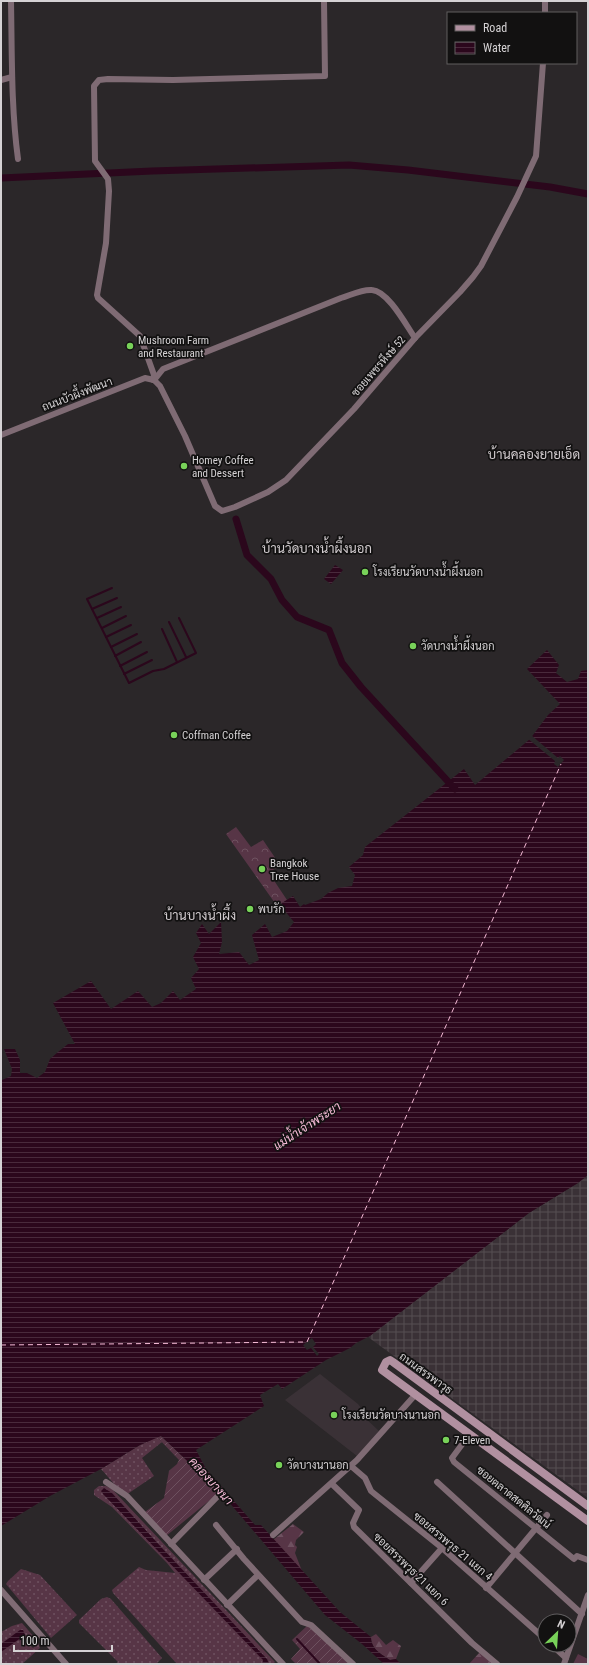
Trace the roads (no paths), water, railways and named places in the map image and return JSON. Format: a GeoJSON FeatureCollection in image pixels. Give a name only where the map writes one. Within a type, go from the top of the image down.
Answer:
{"type":"FeatureCollection","features":[{"type":"Feature","properties":{"kind":"street"},"geometry":{"type":"LineString","coordinates":[[11,1],[12,77],[15,138],[18,159]]}},
{"type":"Feature","properties":{"kind":"street"},"geometry":{"type":"LineString","coordinates":[[154,380],[154,375],[140,336],[98,298],[97,295],[106,243],[109,191],[108,179],[95,161],[94,86],[100,80],[325,76],[324,1]]}},
{"type":"Feature","properties":{"kind":"street"},"geometry":{"type":"LineString","coordinates":[[544,12],[545,1]]}},
{"type":"Feature","properties":{"kind":"street","name":"ซอยเพชรหึงษ์ 52"},"geometry":{"type":"LineString","coordinates":[[154,380],[160,386],[185,436],[215,506],[222,511],[235,507],[268,492],[286,480],[354,409],[415,338],[460,292],[481,266],[530,171],[536,156],[543,64]]}},
{"type":"Feature","properties":{"kind":"street"},"geometry":{"type":"LineString","coordinates":[[1,80],[12,77]]}},
{"type":"Feature","properties":{"kind":"street"},"geometry":{"type":"LineString","coordinates":[[154,380],[163,368],[334,301],[366,290],[374,290],[381,293],[390,302],[415,338]]}},
{"type":"Feature","properties":{"kind":"street","name":"ถนนบัวผึ้งพัฒนา"},"geometry":{"type":"LineString","coordinates":[[1,435],[145,378],[154,380]]}},
{"type":"Feature","properties":{"kind":"street","name":"ถนนสรรพาวุธ"},"geometry":{"type":"LineString","coordinates":[[588,1506],[390,1360],[386,1362],[382,1370],[588,1521]]}},
{"type":"Feature","properties":{"kind":"street"},"geometry":{"type":"LineString","coordinates":[[273,1535],[332,1484],[392,1423],[419,1397],[430,1389]]}},
{"type":"Feature","properties":{"kind":"street","name":"ซอยตลาดสดศิลวัฒน์"},"geometry":{"type":"LineString","coordinates":[[469,1434],[452,1458],[453,1460],[574,1559],[577,1556],[588,1560]]}},
{"type":"Feature","properties":{"kind":"street","name":"ซอยสรรพวุธ 21 แยก 4"},"geometry":{"type":"LineString","coordinates":[[351,1466],[365,1478],[372,1491],[442,1548],[537,1632]]}},
{"type":"Feature","properties":{"kind":"street"},"geometry":{"type":"LineString","coordinates":[[106,1482],[127,1496],[283,1664]]}},
{"type":"Feature","properties":{"kind":"street"},"geometry":{"type":"LineString","coordinates":[[437,1482],[582,1614]]}},
{"type":"Feature","properties":{"kind":"street","name":"ซอยสรรพวุธ 21 แยก 6"},"geometry":{"type":"LineString","coordinates":[[332,1484],[359,1510],[353,1523],[354,1527],[472,1643],[497,1664]]}},
{"type":"Feature","properties":{"kind":"street"},"geometry":{"type":"LineString","coordinates":[[171,1544],[218,1496]]}},
{"type":"Feature","properties":{"kind":"street"},"geometry":{"type":"LineString","coordinates":[[486,1588],[547,1515]]}},
{"type":"Feature","properties":{"kind":"street"},"geometry":{"type":"LineString","coordinates":[[216,1525],[258,1575],[302,1622],[311,1625],[353,1664]]}},
{"type":"Feature","properties":{"kind":"street"},"geometry":{"type":"LineString","coordinates":[[411,1583],[442,1548]]}},
{"type":"Feature","properties":{"kind":"street"},"geometry":{"type":"LineString","coordinates":[[204,1580],[237,1549]]}},
{"type":"Feature","properties":{"kind":"street"},"geometry":{"type":"LineString","coordinates":[[227,1605],[258,1575]]}},
{"type":"Feature","properties":{"kind":"street"},"geometry":{"type":"LineString","coordinates":[[1,1590],[66,1664]]}},
{"type":"Feature","properties":{"kind":"street"},"geometry":{"type":"LineString","coordinates":[[565,1661],[588,1595]]}},
{"type":"Feature","properties":{"kind":"street"},"geometry":{"type":"LineString","coordinates":[[558,1653],[565,1661]]}},
{"type":"Feature","properties":{"kind":"water"},"geometry":{"type":"Polygon","coordinates":[[[335,565],[343,570],[331,584],[324,579],[335,565]]]}},
{"type":"Feature","properties":{"kind":"water"},"geometry":{"type":"Polygon","coordinates":[[[547,650],[559,665],[556,673],[567,682],[578,679],[581,671],[588,670],[588,1175],[578,1183],[529,1213],[370,1336],[326,1360],[282,1389],[278,1384],[260,1395],[264,1406],[196,1450],[206,1469],[255,1525],[261,1525],[340,1612],[371,1637],[371,1641],[377,1651],[390,1660],[396,1659],[401,1664],[384,1664],[362,1644],[325,1615],[222,1494],[161,1436],[140,1445],[101,1469],[50,1496],[1,1526],[1,1078],[2,1080],[11,1076],[12,1069],[4,1049],[15,1049],[20,1060],[20,1073],[27,1073],[37,1078],[45,1072],[50,1059],[68,1044],[75,1044],[53,1003],[91,981],[111,1009],[138,991],[152,1007],[161,1003],[173,991],[180,1000],[196,989],[191,978],[199,969],[193,957],[201,943],[196,933],[202,924],[209,934],[221,922],[222,942],[219,954],[239,952],[249,965],[259,960],[252,935],[265,924],[272,937],[287,931],[294,922],[284,910],[282,903],[293,896],[300,907],[304,904],[305,905],[321,899],[328,893],[338,888],[352,886],[355,875],[349,867],[363,855],[365,847],[464,769],[475,785],[530,739],[548,715],[560,704],[527,669],[547,650]]]}},
{"type":"Feature","properties":{"kind":"water"},"geometry":{"type":"Polygon","coordinates":[[[104,1488],[112,1493],[267,1659],[269,1664],[262,1664],[263,1660],[103,1494],[101,1491],[104,1488]]]}},
{"type":"Feature","properties":{"kind":"water"},"geometry":{"type":"Polygon","coordinates":[[[20,1630],[23,1630],[25,1635],[1,1652],[1,1644],[20,1630]]]}},
{"type":"Feature","properties":{"kind":"waterway"},"geometry":{"type":"LineString","coordinates":[[1,178],[152,171],[349,165],[408,170],[550,187],[588,194]]}},
{"type":"Feature","properties":{"kind":"waterway"},"geometry":{"type":"LineString","coordinates":[[236,519],[247,555],[271,579],[282,600],[297,617],[329,630],[342,663],[361,687],[455,789]]}},
{"type":"Feature","properties":{"kind":"waterway"},"geometry":{"type":"LineString","coordinates":[[112,588],[87,599],[129,683],[153,671],[164,669],[196,653],[179,618]]}},
{"type":"Feature","properties":{"kind":"waterway"},"geometry":{"type":"LineString","coordinates":[[92,609],[117,598]]}},
{"type":"Feature","properties":{"kind":"waterway"},"geometry":{"type":"LineString","coordinates":[[97,618],[121,607]]}},
{"type":"Feature","properties":{"kind":"waterway"},"geometry":{"type":"LineString","coordinates":[[102,628],[126,616]]}},
{"type":"Feature","properties":{"kind":"waterway"},"geometry":{"type":"LineString","coordinates":[[169,622],[186,657]]}},
{"type":"Feature","properties":{"kind":"waterway"},"geometry":{"type":"LineString","coordinates":[[106,637],[131,625]]}},
{"type":"Feature","properties":{"kind":"waterway"},"geometry":{"type":"LineString","coordinates":[[162,629],[177,662]]}},
{"type":"Feature","properties":{"kind":"waterway"},"geometry":{"type":"LineString","coordinates":[[111,647],[137,634]]}},
{"type":"Feature","properties":{"kind":"waterway"},"geometry":{"type":"LineString","coordinates":[[115,656],[141,642]]}},
{"type":"Feature","properties":{"kind":"waterway"},"geometry":{"type":"LineString","coordinates":[[120,666],[147,652]]}},
{"type":"Feature","properties":{"kind":"waterway"},"geometry":{"type":"LineString","coordinates":[[124,674],[152,660]]}},
{"type":"Feature","properties":{"kind":"waterway"},"geometry":{"type":"LineString","coordinates":[[297,1639],[320,1664]]}},
{"type":"Feature","properties":{"kind":"place","name":"Mushroom Farm and Restaurant"},"geometry":{"type":"Point","coordinates":[130,346]}},
{"type":"Feature","properties":{"kind":"place","name":"Homey Coffee and Dessert"},"geometry":{"type":"Point","coordinates":[184,466]}},
{"type":"Feature","properties":{"kind":"place","name":"โรงเรียนวัดบางน้ำผึ้งนอก"},"geometry":{"type":"Point","coordinates":[365,572]}},
{"type":"Feature","properties":{"kind":"place","name":"วัดบางน้ำผึ้งนอก"},"geometry":{"type":"Point","coordinates":[413,646]}},
{"type":"Feature","properties":{"kind":"place","name":"Coffman Coffee"},"geometry":{"type":"Point","coordinates":[174,735]}},
{"type":"Feature","properties":{"kind":"place","name":"Bangkok Tree House"},"geometry":{"type":"Point","coordinates":[262,869]}},
{"type":"Feature","properties":{"kind":"place","name":"พบรัก"},"geometry":{"type":"Point","coordinates":[250,909]}},
{"type":"Feature","properties":{"kind":"place","name":"โรงเรียนวัดบางนานอก"},"geometry":{"type":"Point","coordinates":[334,1415]}},
{"type":"Feature","properties":{"kind":"place","name":"7-Eleven"},"geometry":{"type":"Point","coordinates":[446,1440]}},
{"type":"Feature","properties":{"kind":"place","name":"วัดบางนานอก"},"geometry":{"type":"Point","coordinates":[279,1465]}},
{"type":"Feature","properties":{"kind":"district","name":"บ้านคลองยายเอ็ด"},"geometry":{"type":"Point","coordinates":[534,454]}},
{"type":"Feature","properties":{"kind":"district","name":"บ้านวัดบางน้ำผึ้งนอก"},"geometry":{"type":"Point","coordinates":[317,548]}},
{"type":"Feature","properties":{"kind":"district","name":"บ้านบางน้ำผึ้ง"},"geometry":{"type":"Point","coordinates":[200,915]}},
{"type":"Feature","properties":{"kind":"water label","name":"แม่น้ำเจ้าพระยา"},"geometry":{"type":"Point","coordinates":[307,1126]}},
{"type":"Feature","properties":{"kind":"water label","name":"คลองบางนา"},"geometry":{"type":"Point","coordinates":[211,1481]}}]}
